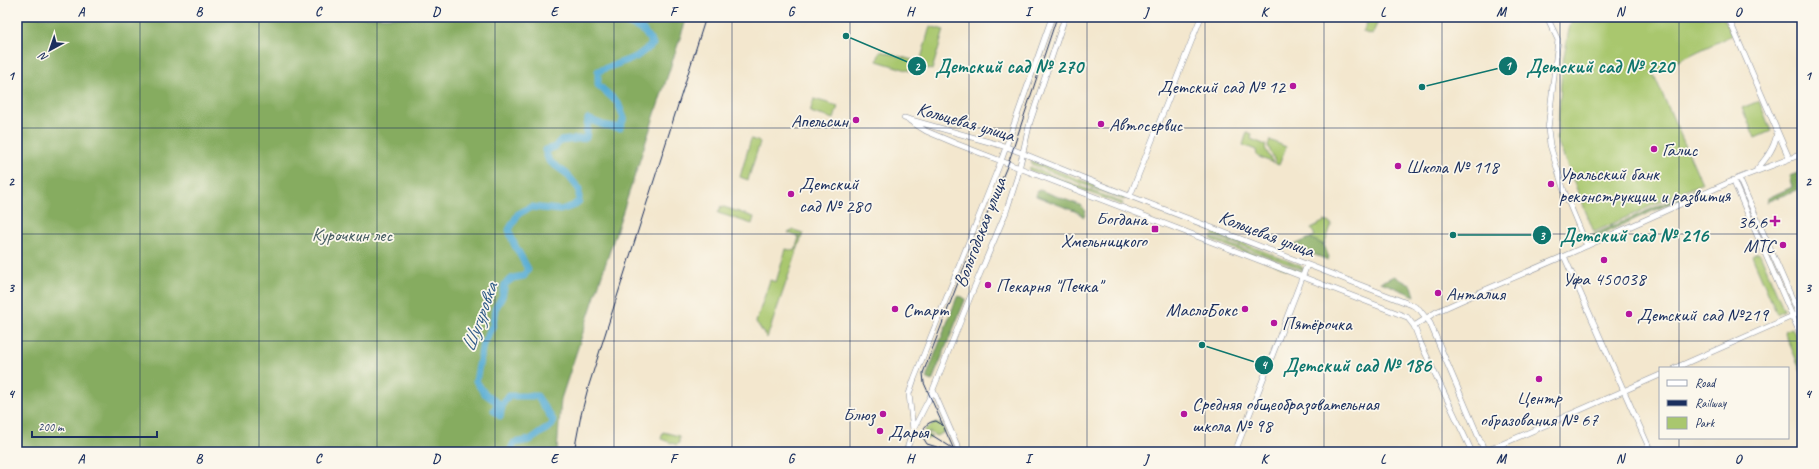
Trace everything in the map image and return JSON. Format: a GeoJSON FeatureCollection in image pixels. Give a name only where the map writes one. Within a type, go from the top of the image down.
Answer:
{"type":"FeatureCollection","features":[{"type":"Feature","properties":{"kind":"main road","name":"Вологодская улица"},"geometry":{"type":"LineString","coordinates":[[913,430],[909,394],[1007,147],[1052,17]]}},
{"type":"Feature","properties":{"kind":"main road","name":"Вологодская улица"},"geometry":{"type":"LineString","coordinates":[[906,452],[913,430],[933,390],[1006,212],[1015,187],[1018,168],[1030,122],[1065,17]]}},
{"type":"Feature","properties":{"kind":"main road"},"geometry":{"type":"LineString","coordinates":[[1130,196],[1201,17]]}},
{"type":"Feature","properties":{"kind":"main road"},"geometry":{"type":"LineString","coordinates":[[1547,17],[1558,40],[1548,129],[1550,145],[1564,191],[1587,246]]}},
{"type":"Feature","properties":{"kind":"main road"},"geometry":{"type":"LineString","coordinates":[[1728,17],[1789,158]]}},
{"type":"Feature","properties":{"kind":"main road","name":"Кольцевая улица"},"geometry":{"type":"LineString","coordinates":[[1472,452],[1414,326],[1407,317],[1018,168],[926,131],[904,118],[1022,152],[1307,265],[1412,304],[1428,318],[1485,452]]}},
{"type":"Feature","properties":{"kind":"main road"},"geometry":{"type":"LineString","coordinates":[[1756,171],[1771,151],[1776,138],[1777,130]]}},
{"type":"Feature","properties":{"kind":"main road"},"geometry":{"type":"LineString","coordinates":[[1414,326],[1444,308],[1587,246],[1733,180],[1802,154]]}},
{"type":"Feature","properties":{"kind":"main road"},"geometry":{"type":"LineString","coordinates":[[1739,178],[1802,322]]}},
{"type":"Feature","properties":{"kind":"main road"},"geometry":{"type":"LineString","coordinates":[[1733,180],[1802,338]]}},
{"type":"Feature","properties":{"kind":"main road"},"geometry":{"type":"LineString","coordinates":[[1564,256],[1650,452]]}},
{"type":"Feature","properties":{"kind":"main road"},"geometry":{"type":"LineString","coordinates":[[1235,452],[1307,265]]}},
{"type":"Feature","properties":{"kind":"main road"},"geometry":{"type":"LineString","coordinates":[[1677,367],[1798,313]]}},
{"type":"Feature","properties":{"kind":"main road"},"geometry":{"type":"LineString","coordinates":[[1485,452],[1659,375]]}},
{"type":"Feature","properties":{"kind":"main road"},"geometry":{"type":"LineString","coordinates":[[933,390],[960,452]]}},
{"type":"Feature","properties":{"kind":"green space","name":"Курочкин лес"},"geometry":{"type":"Polygon","coordinates":[[[26,17],[687,17],[561,399],[557,452],[17,452],[17,26],[26,17]]]}},
{"type":"Feature","properties":{"kind":"green space"},"geometry":{"type":"Polygon","coordinates":[[[1369,17],[1380,17],[1372,35],[1363,32],[1369,17]]]}},
{"type":"Feature","properties":{"kind":"green space"},"geometry":{"type":"Polygon","coordinates":[[[1573,17],[1723,17],[1732,35],[1653,73],[1702,183],[1594,232],[1557,140],[1562,68],[1569,29],[1573,17]]]}},
{"type":"Feature","properties":{"kind":"green space"},"geometry":{"type":"Polygon","coordinates":[[[930,26],[944,30],[932,70],[919,66],[930,26]]]}},
{"type":"Feature","properties":{"kind":"green space"},"geometry":{"type":"Polygon","coordinates":[[[880,51],[916,61],[913,72],[877,61],[880,51]]]}},
{"type":"Feature","properties":{"kind":"green space"},"geometry":{"type":"Polygon","coordinates":[[[814,99],[838,106],[834,119],[810,112],[814,99]]]}},
{"type":"Feature","properties":{"kind":"green space"},"geometry":{"type":"Polygon","coordinates":[[[1759,101],[1771,131],[1755,138],[1742,108],[1759,101]]]}},
{"type":"Feature","properties":{"kind":"green space"},"geometry":{"type":"Polygon","coordinates":[[[1247,132],[1252,134],[1251,139],[1266,145],[1265,148],[1273,163],[1257,156],[1256,150],[1243,145],[1247,132]]]}},
{"type":"Feature","properties":{"kind":"green space"},"geometry":{"type":"Polygon","coordinates":[[[751,139],[760,142],[748,180],[740,177],[751,139]]]}},
{"type":"Feature","properties":{"kind":"green space"},"geometry":{"type":"Polygon","coordinates":[[[1270,140],[1286,147],[1279,165],[1276,164],[1268,146],[1270,140]]]}},
{"type":"Feature","properties":{"kind":"green space"},"geometry":{"type":"Polygon","coordinates":[[[1032,161],[1125,197],[1124,200],[1031,164],[1032,161]]]}},
{"type":"Feature","properties":{"kind":"green space"},"geometry":{"type":"Polygon","coordinates":[[[1030,167],[1123,203],[1122,205],[1029,170],[1030,167]]]}},
{"type":"Feature","properties":{"kind":"green space"},"geometry":{"type":"Polygon","coordinates":[[[1801,172],[1802,188],[1766,202],[1768,198],[1792,187],[1789,176],[1801,172]]]}},
{"type":"Feature","properties":{"kind":"green space"},"geometry":{"type":"Polygon","coordinates":[[[1040,190],[1080,205],[1086,211],[1084,217],[1077,212],[1036,196],[1037,191],[1040,190]]]}},
{"type":"Feature","properties":{"kind":"green space"},"geometry":{"type":"Polygon","coordinates":[[[1694,190],[1695,192],[1591,239],[1590,236],[1694,190]]]}},
{"type":"Feature","properties":{"kind":"green space"},"geometry":{"type":"Polygon","coordinates":[[[721,206],[754,217],[752,224],[718,213],[721,206]]]}},
{"type":"Feature","properties":{"kind":"green space"},"geometry":{"type":"Polygon","coordinates":[[[1325,221],[1332,224],[1324,245],[1310,238],[1315,236],[1311,228],[1325,221]]]}},
{"type":"Feature","properties":{"kind":"green space"},"geometry":{"type":"Polygon","coordinates":[[[794,230],[803,233],[767,338],[756,322],[770,280],[776,282],[786,249],[795,251],[799,237],[788,233],[794,230]]]}},
{"type":"Feature","properties":{"kind":"green space"},"geometry":{"type":"Polygon","coordinates":[[[1215,232],[1301,266],[1304,270],[1212,235],[1215,232]]]}},
{"type":"Feature","properties":{"kind":"green space"},"geometry":{"type":"Polygon","coordinates":[[[1211,237],[1303,272],[1299,274],[1212,240],[1211,237]]]}},
{"type":"Feature","properties":{"kind":"green space"},"geometry":{"type":"Polygon","coordinates":[[[1310,238],[1324,245],[1329,257],[1328,260],[1292,246],[1310,238]]]}},
{"type":"Feature","properties":{"kind":"green space"},"geometry":{"type":"Polygon","coordinates":[[[1757,253],[1760,254],[1784,310],[1777,314],[1752,256],[1757,253]]]}},
{"type":"Feature","properties":{"kind":"green space"},"geometry":{"type":"Polygon","coordinates":[[[1394,276],[1412,286],[1415,296],[1381,282],[1394,276]]]}},
{"type":"Feature","properties":{"kind":"green space"},"geometry":{"type":"Polygon","coordinates":[[[959,296],[965,300],[932,381],[927,379],[927,375],[957,297],[959,296]]]}},
{"type":"Feature","properties":{"kind":"green space"},"geometry":{"type":"Polygon","coordinates":[[[1792,328],[1802,350],[1802,373],[1784,331],[1792,328]]]}},
{"type":"Feature","properties":{"kind":"green space"},"geometry":{"type":"Polygon","coordinates":[[[936,423],[942,425],[945,432],[936,436],[929,432],[928,434],[932,437],[925,440],[925,429],[936,423]]]}},
{"type":"Feature","properties":{"kind":"green space"},"geometry":{"type":"Polygon","coordinates":[[[663,432],[679,436],[679,443],[677,445],[661,439],[663,432]]]}},
{"type":"Feature","properties":{"kind":"waterway","name":"Шугуровка"},"geometry":{"type":"LineString","coordinates":[[510,452],[514,443],[530,440],[552,425],[553,420],[537,396],[509,396],[503,403],[500,416],[494,410],[498,403],[484,393],[476,381],[483,344],[493,325],[495,309],[502,297],[505,284],[513,278],[524,276],[528,269],[514,244],[509,230],[518,214],[531,207],[560,210],[573,206],[579,201],[579,189],[567,174],[549,161],[545,150],[555,147],[560,141],[586,138],[588,119],[603,125],[620,128],[624,118],[618,103],[598,85],[598,71],[636,57],[653,44],[643,30],[618,19],[618,17]]}},
{"type":"Feature","properties":{"kind":"tram line"},"geometry":{"type":"LineString","coordinates":[[955,452],[924,383],[923,373],[961,275],[1008,164],[1057,17]]}},
{"type":"Feature","properties":{"kind":"tram line"},"geometry":{"type":"LineString","coordinates":[[944,426],[936,421],[930,422],[924,428],[922,436],[927,444],[953,452]]}},
{"type":"Feature","properties":{"kind":"tram line"},"geometry":{"type":"LineString","coordinates":[[930,434],[954,449]]}},
{"type":"Feature","properties":{"kind":"railway"},"geometry":{"type":"LineString","coordinates":[[574,452],[588,388],[706,17]]}},
{"type":"Feature","properties":{"kind":"place","name":"Детский сад № 270"},"geometry":{"type":"Point","coordinates":[846,36]}},
{"type":"Feature","properties":{"kind":"place","name":"Детский сад № 12"},"geometry":{"type":"Point","coordinates":[1293,86]}},
{"type":"Feature","properties":{"kind":"place","name":"Детский сад № 220"},"geometry":{"type":"Point","coordinates":[1422,87]}},
{"type":"Feature","properties":{"kind":"place","name":"Апельсин"},"geometry":{"type":"Point","coordinates":[856,120]}},
{"type":"Feature","properties":{"kind":"place","name":"Автосервис"},"geometry":{"type":"Point","coordinates":[1101,124]}},
{"type":"Feature","properties":{"kind":"place","name":"Галис"},"geometry":{"type":"Point","coordinates":[1654,149]}},
{"type":"Feature","properties":{"kind":"place","name":"Школа № 118"},"geometry":{"type":"Point","coordinates":[1398,166]}},
{"type":"Feature","properties":{"kind":"place","name":"Уральский банк реконструкции и развития"},"geometry":{"type":"Point","coordinates":[1551,184]}},
{"type":"Feature","properties":{"kind":"place","name":"Детский сад № 280"},"geometry":{"type":"Point","coordinates":[791,194]}},
{"type":"Feature","properties":{"kind":"place","name":"36,6"},"geometry":{"type":"Point","coordinates":[1775,221]}},
{"type":"Feature","properties":{"kind":"place","name":"Богдана Хмельницкого"},"geometry":{"type":"Point","coordinates":[1155,229]}},
{"type":"Feature","properties":{"kind":"place","name":"Детский сад № 216"},"geometry":{"type":"Point","coordinates":[1453,235]}},
{"type":"Feature","properties":{"kind":"place","name":"МТС"},"geometry":{"type":"Point","coordinates":[1783,245]}},
{"type":"Feature","properties":{"kind":"place","name":"Уфа 450038"},"geometry":{"type":"Point","coordinates":[1604,260]}},
{"type":"Feature","properties":{"kind":"place","name":"Пекарня \"Печка\""},"geometry":{"type":"Point","coordinates":[988,285]}},
{"type":"Feature","properties":{"kind":"place","name":"Анталия"},"geometry":{"type":"Point","coordinates":[1438,293]}},
{"type":"Feature","properties":{"kind":"place","name":"Старт"},"geometry":{"type":"Point","coordinates":[895,309]}},
{"type":"Feature","properties":{"kind":"place","name":"МаслоБокс"},"geometry":{"type":"Point","coordinates":[1245,309]}},
{"type":"Feature","properties":{"kind":"place","name":"Детский сад №219"},"geometry":{"type":"Point","coordinates":[1629,314]}},
{"type":"Feature","properties":{"kind":"place","name":"Пятёрочка"},"geometry":{"type":"Point","coordinates":[1274,323]}},
{"type":"Feature","properties":{"kind":"place","name":"Детский сад № 186"},"geometry":{"type":"Point","coordinates":[1202,345]}},
{"type":"Feature","properties":{"kind":"place","name":"Центр образования № 67"},"geometry":{"type":"Point","coordinates":[1539,379]}},
{"type":"Feature","properties":{"kind":"place","name":"Блюз"},"geometry":{"type":"Point","coordinates":[883,414]}},
{"type":"Feature","properties":{"kind":"place","name":"Средняя общеобразовательная школа № 98"},"geometry":{"type":"Point","coordinates":[1184,414]}},
{"type":"Feature","properties":{"kind":"place","name":"Дарья"},"geometry":{"type":"Point","coordinates":[880,431]}}]}
